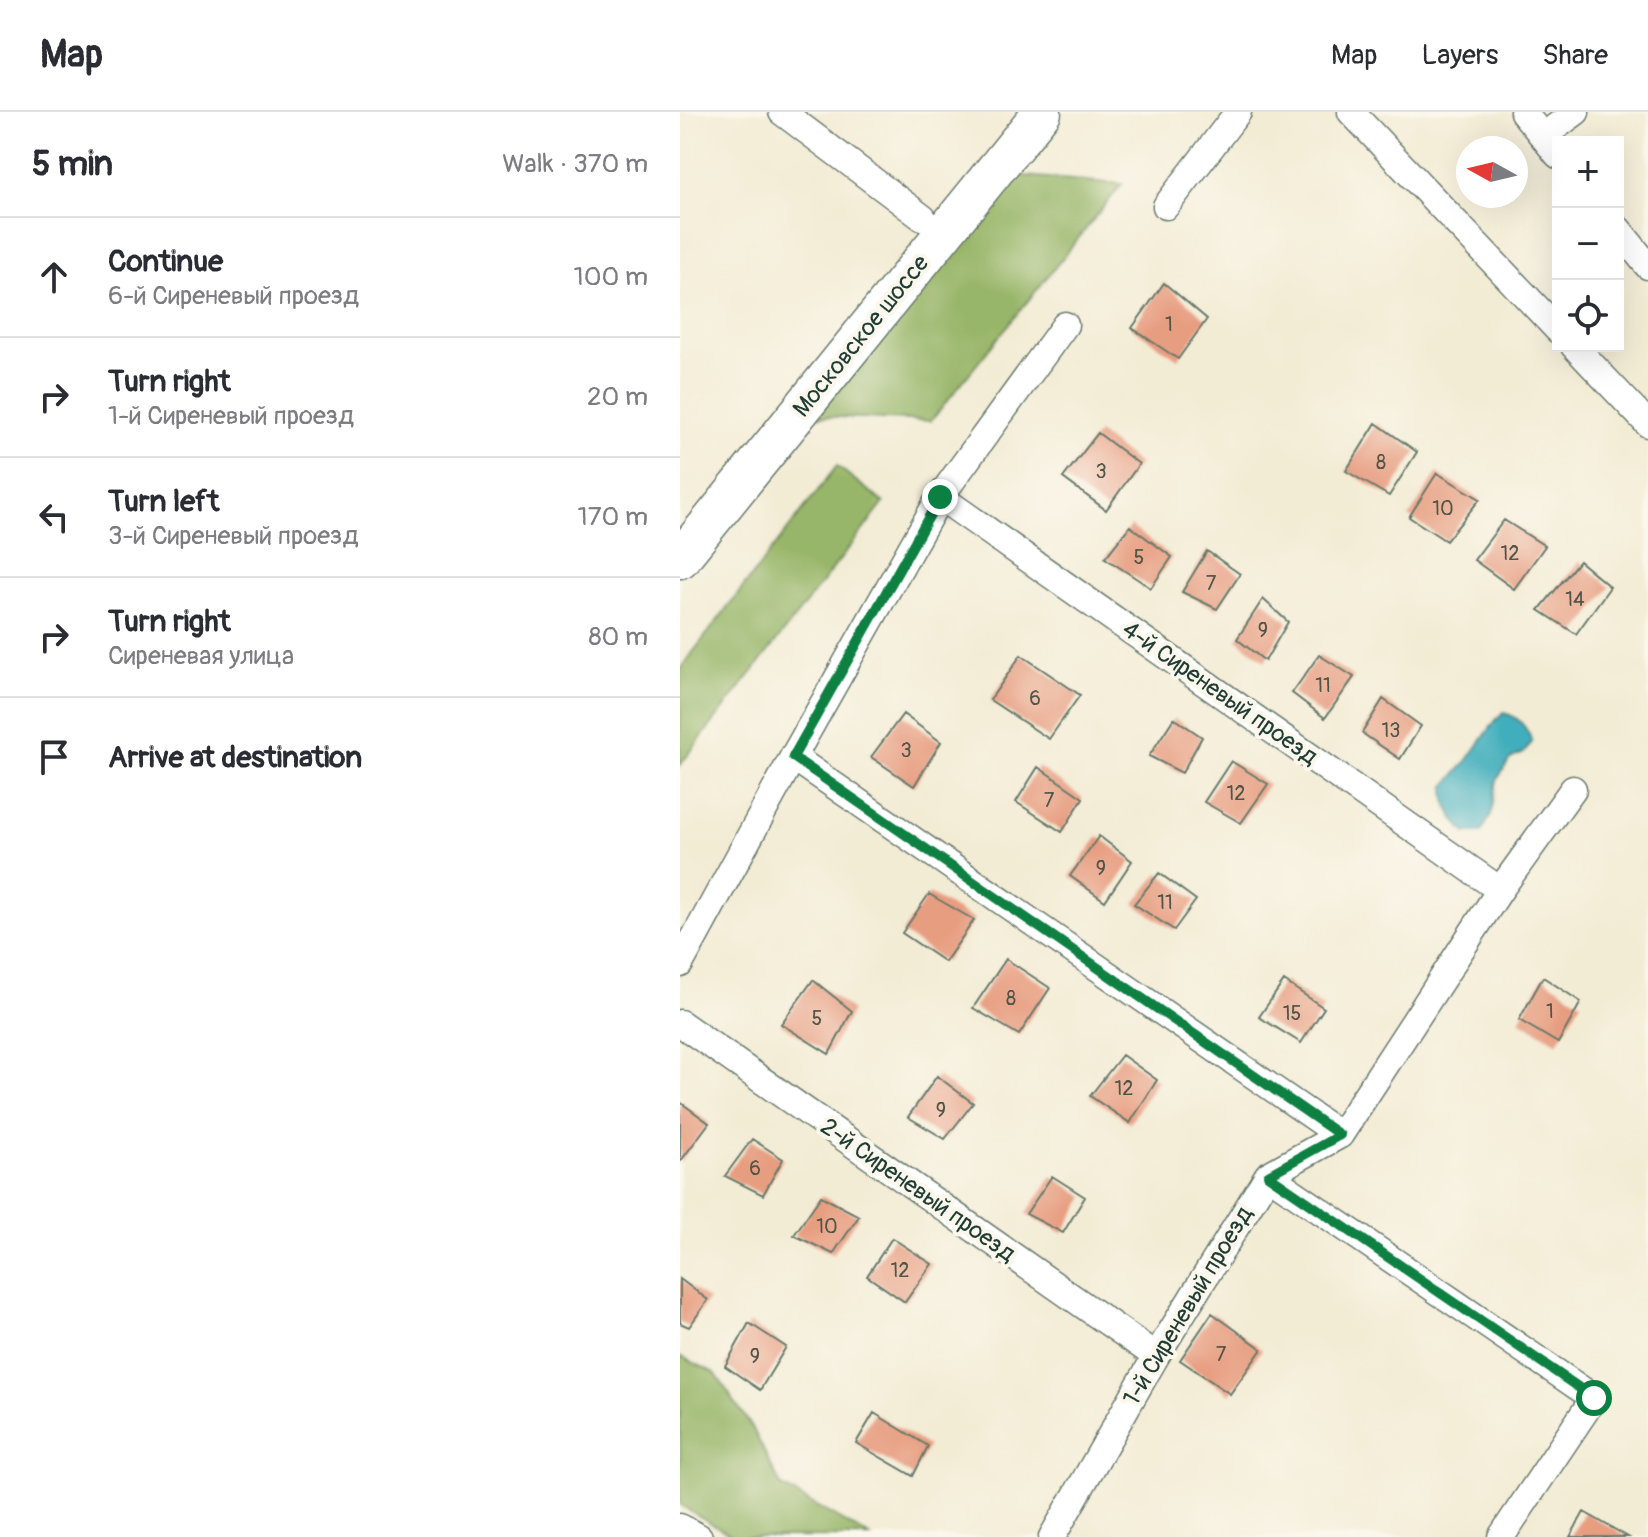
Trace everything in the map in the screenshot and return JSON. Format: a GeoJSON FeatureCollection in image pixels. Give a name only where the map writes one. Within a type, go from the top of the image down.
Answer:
{"type":"FeatureCollection","features":[{"type":"Feature","properties":{"kind":"highway","name":"Московское шоссе"},"geometry":{"type":"LineString","coordinates":[[680,519],[1010,112]]}},
{"type":"Feature","properties":{"kind":"highway","name":"Московское шоссе"},"geometry":{"type":"LineString","coordinates":[[680,559],[1042,112]]}},
{"type":"Feature","properties":{"kind":"street"},"geometry":{"type":"LineString","coordinates":[[782,112],[923,218]]}},
{"type":"Feature","properties":{"kind":"street"},"geometry":{"type":"LineString","coordinates":[[1166,206],[1238,112]]}},
{"type":"Feature","properties":{"kind":"street"},"geometry":{"type":"LineString","coordinates":[[1351,112],[1552,324]]}},
{"type":"Feature","properties":{"kind":"street"},"geometry":{"type":"LineString","coordinates":[[1523,112],[1550,146],[1576,112]]}},
{"type":"Feature","properties":{"kind":"street"},"geometry":{"type":"LineString","coordinates":[[1624,236],[1648,266]]}},
{"type":"Feature","properties":{"kind":"street"},"geometry":{"type":"LineString","coordinates":[[680,964],[940,497],[1065,325]]}},
{"type":"Feature","properties":{"kind":"street"},"geometry":{"type":"LineString","coordinates":[[1580,352],[1648,424]]}},
{"type":"Feature","properties":{"kind":"street","name":"4-й Сиреневый проезд"},"geometry":{"type":"LineString","coordinates":[[940,497],[1500,890]]}},
{"type":"Feature","properties":{"kind":"street"},"geometry":{"type":"LineString","coordinates":[[793,757],[1340,1135]]}},
{"type":"Feature","properties":{"kind":"street","name":"1-й Сиреневый проезд"},"geometry":{"type":"LineString","coordinates":[[1052,1537],[1156,1356],[1268,1175],[1340,1135],[1500,890],[1573,789]]}},
{"type":"Feature","properties":{"kind":"street","name":"2-й Сиреневый проезд"},"geometry":{"type":"LineString","coordinates":[[680,1023],[1156,1356]]}},
{"type":"Feature","properties":{"kind":"street"},"geometry":{"type":"LineString","coordinates":[[1268,1175],[1594,1398],[1501,1537]]}},
{"type":"Feature","properties":{"kind":"street"},"geometry":{"type":"LineString","coordinates":[[680,1527],[699,1537]]}},
{"type":"Feature","properties":{"kind":"green space"},"geometry":{"type":"Polygon","coordinates":[[[1013,175],[1122,184],[931,421],[817,416],[1013,175]]]}},
{"type":"Feature","properties":{"kind":"green space"},"geometry":{"type":"Polygon","coordinates":[[[837,466],[884,503],[680,765],[680,669],[837,466]]]}},
{"type":"Feature","properties":{"kind":"green space"},"geometry":{"type":"Polygon","coordinates":[[[680,1356],[715,1373],[753,1429],[781,1486],[870,1537],[735,1537],[680,1505],[680,1356]]]}},
{"type":"Feature","properties":{"kind":"water"},"geometry":{"type":"Polygon","coordinates":[[[1503,713],[1522,723],[1532,742],[1524,753],[1510,759],[1497,780],[1491,815],[1481,833],[1466,833],[1450,813],[1445,787],[1503,713]]]}},
{"type":"Feature","properties":{"kind":"building"},"geometry":{"type":"Polygon","coordinates":[[[1164,283],[1207,319],[1178,359],[1132,328],[1164,283]]]}},
{"type":"Feature","properties":{"kind":"building"},"geometry":{"type":"Polygon","coordinates":[[[1376,423],[1417,452],[1389,496],[1346,471],[1376,423]]]}},
{"type":"Feature","properties":{"kind":"building"},"geometry":{"type":"Polygon","coordinates":[[[1098,433],[1139,464],[1106,510],[1063,478],[1098,433]]]}},
{"type":"Feature","properties":{"kind":"building"},"geometry":{"type":"Polygon","coordinates":[[[1437,473],[1480,499],[1446,541],[1409,517],[1437,473]]]}},
{"type":"Feature","properties":{"kind":"building"},"geometry":{"type":"Polygon","coordinates":[[[1504,520],[1545,546],[1514,589],[1474,560],[1504,520]]]}},
{"type":"Feature","properties":{"kind":"building"},"geometry":{"type":"Polygon","coordinates":[[[1130,526],[1172,557],[1151,588],[1105,558],[1130,526]]]}},
{"type":"Feature","properties":{"kind":"building"},"geometry":{"type":"Polygon","coordinates":[[[1207,551],[1240,574],[1217,609],[1182,592],[1207,551]]]}},
{"type":"Feature","properties":{"kind":"building"},"geometry":{"type":"Polygon","coordinates":[[[1579,561],[1610,587],[1576,634],[1539,610],[1579,561]]]}},
{"type":"Feature","properties":{"kind":"building"},"geometry":{"type":"Polygon","coordinates":[[[1263,599],[1288,622],[1265,661],[1237,639],[1263,599]]]}},
{"type":"Feature","properties":{"kind":"building"},"geometry":{"type":"Polygon","coordinates":[[[1021,655],[1080,695],[1049,739],[990,700],[1021,655]]]}},
{"type":"Feature","properties":{"kind":"building"},"geometry":{"type":"Polygon","coordinates":[[[1319,655],[1354,677],[1325,718],[1292,693],[1319,655]]]}},
{"type":"Feature","properties":{"kind":"building"},"geometry":{"type":"Polygon","coordinates":[[[1383,699],[1421,726],[1400,759],[1362,733],[1383,699]]]}},
{"type":"Feature","properties":{"kind":"building"},"geometry":{"type":"Polygon","coordinates":[[[903,714],[941,742],[914,786],[871,757],[903,714]]]}},
{"type":"Feature","properties":{"kind":"building"},"geometry":{"type":"Polygon","coordinates":[[[1174,718],[1202,737],[1182,773],[1149,756],[1174,718]]]}},
{"type":"Feature","properties":{"kind":"building"},"geometry":{"type":"Polygon","coordinates":[[[1231,761],[1268,784],[1241,823],[1204,802],[1231,761]]]}},
{"type":"Feature","properties":{"kind":"building"},"geometry":{"type":"Polygon","coordinates":[[[1038,767],[1083,798],[1062,832],[1016,802],[1038,767]]]}},
{"type":"Feature","properties":{"kind":"building"},"geometry":{"type":"Polygon","coordinates":[[[1099,836],[1132,861],[1105,901],[1070,876],[1099,836]]]}},
{"type":"Feature","properties":{"kind":"building"},"geometry":{"type":"Polygon","coordinates":[[[1159,873],[1196,900],[1174,930],[1134,904],[1159,873]]]}},
{"type":"Feature","properties":{"kind":"building"},"geometry":{"type":"Polygon","coordinates":[[[929,894],[974,920],[945,962],[902,933],[929,894]]]}},
{"type":"Feature","properties":{"kind":"building"},"geometry":{"type":"Polygon","coordinates":[[[1006,959],[1050,988],[1019,1035],[973,1008],[1006,959]]]}},
{"type":"Feature","properties":{"kind":"building"},"geometry":{"type":"Polygon","coordinates":[[[1543,977],[1581,1002],[1558,1043],[1519,1020],[1543,977]]]}},
{"type":"Feature","properties":{"kind":"building"},"geometry":{"type":"Polygon","coordinates":[[[813,980],[852,1011],[829,1054],[781,1024],[813,980]]]}},
{"type":"Feature","properties":{"kind":"building"},"geometry":{"type":"Polygon","coordinates":[[[1284,981],[1324,1008],[1301,1043],[1259,1017],[1284,981]]]}},
{"type":"Feature","properties":{"kind":"building"},"geometry":{"type":"Polygon","coordinates":[[[1122,1055],[1157,1080],[1130,1123],[1090,1096],[1122,1055]]]}},
{"type":"Feature","properties":{"kind":"building"},"geometry":{"type":"Polygon","coordinates":[[[937,1076],[973,1103],[945,1139],[908,1117],[937,1076]]]}},
{"type":"Feature","properties":{"kind":"building"},"geometry":{"type":"Polygon","coordinates":[[[680,1102],[709,1123],[680,1162],[680,1102]]]}},
{"type":"Feature","properties":{"kind":"building"},"geometry":{"type":"Polygon","coordinates":[[[752,1139],[783,1159],[763,1195],[725,1176],[752,1139]]]}},
{"type":"Feature","properties":{"kind":"building"},"geometry":{"type":"Polygon","coordinates":[[[1052,1176],[1085,1197],[1063,1233],[1026,1214],[1052,1176]]]}},
{"type":"Feature","properties":{"kind":"building"},"geometry":{"type":"Polygon","coordinates":[[[821,1196],[859,1216],[833,1254],[794,1235],[821,1196]]]}},
{"type":"Feature","properties":{"kind":"building"},"geometry":{"type":"Polygon","coordinates":[[[892,1238],[932,1264],[905,1302],[867,1276],[892,1238]]]}},
{"type":"Feature","properties":{"kind":"building"},"geometry":{"type":"Polygon","coordinates":[[[680,1279],[708,1300],[689,1327],[680,1323],[680,1279]]]}},
{"type":"Feature","properties":{"kind":"building"},"geometry":{"type":"Polygon","coordinates":[[[1212,1313],[1262,1349],[1230,1394],[1180,1360],[1212,1313]]]}},
{"type":"Feature","properties":{"kind":"building"},"geometry":{"type":"Polygon","coordinates":[[[749,1323],[786,1347],[760,1390],[725,1366],[749,1323]]]}},
{"type":"Feature","properties":{"kind":"building"},"geometry":{"type":"Polygon","coordinates":[[[874,1413],[928,1446],[913,1476],[856,1443],[874,1413]]]}},
{"type":"Feature","properties":{"kind":"building"},"geometry":{"type":"Polygon","coordinates":[[[1584,1512],[1628,1537],[1570,1537],[1584,1512]]]}},
{"type":"Feature","properties":{"kind":"route"},"geometry":{"type":"LineString","coordinates":[[940,497],[793,757],[1340,1135],[1268,1175],[1594,1398]]}}]}
